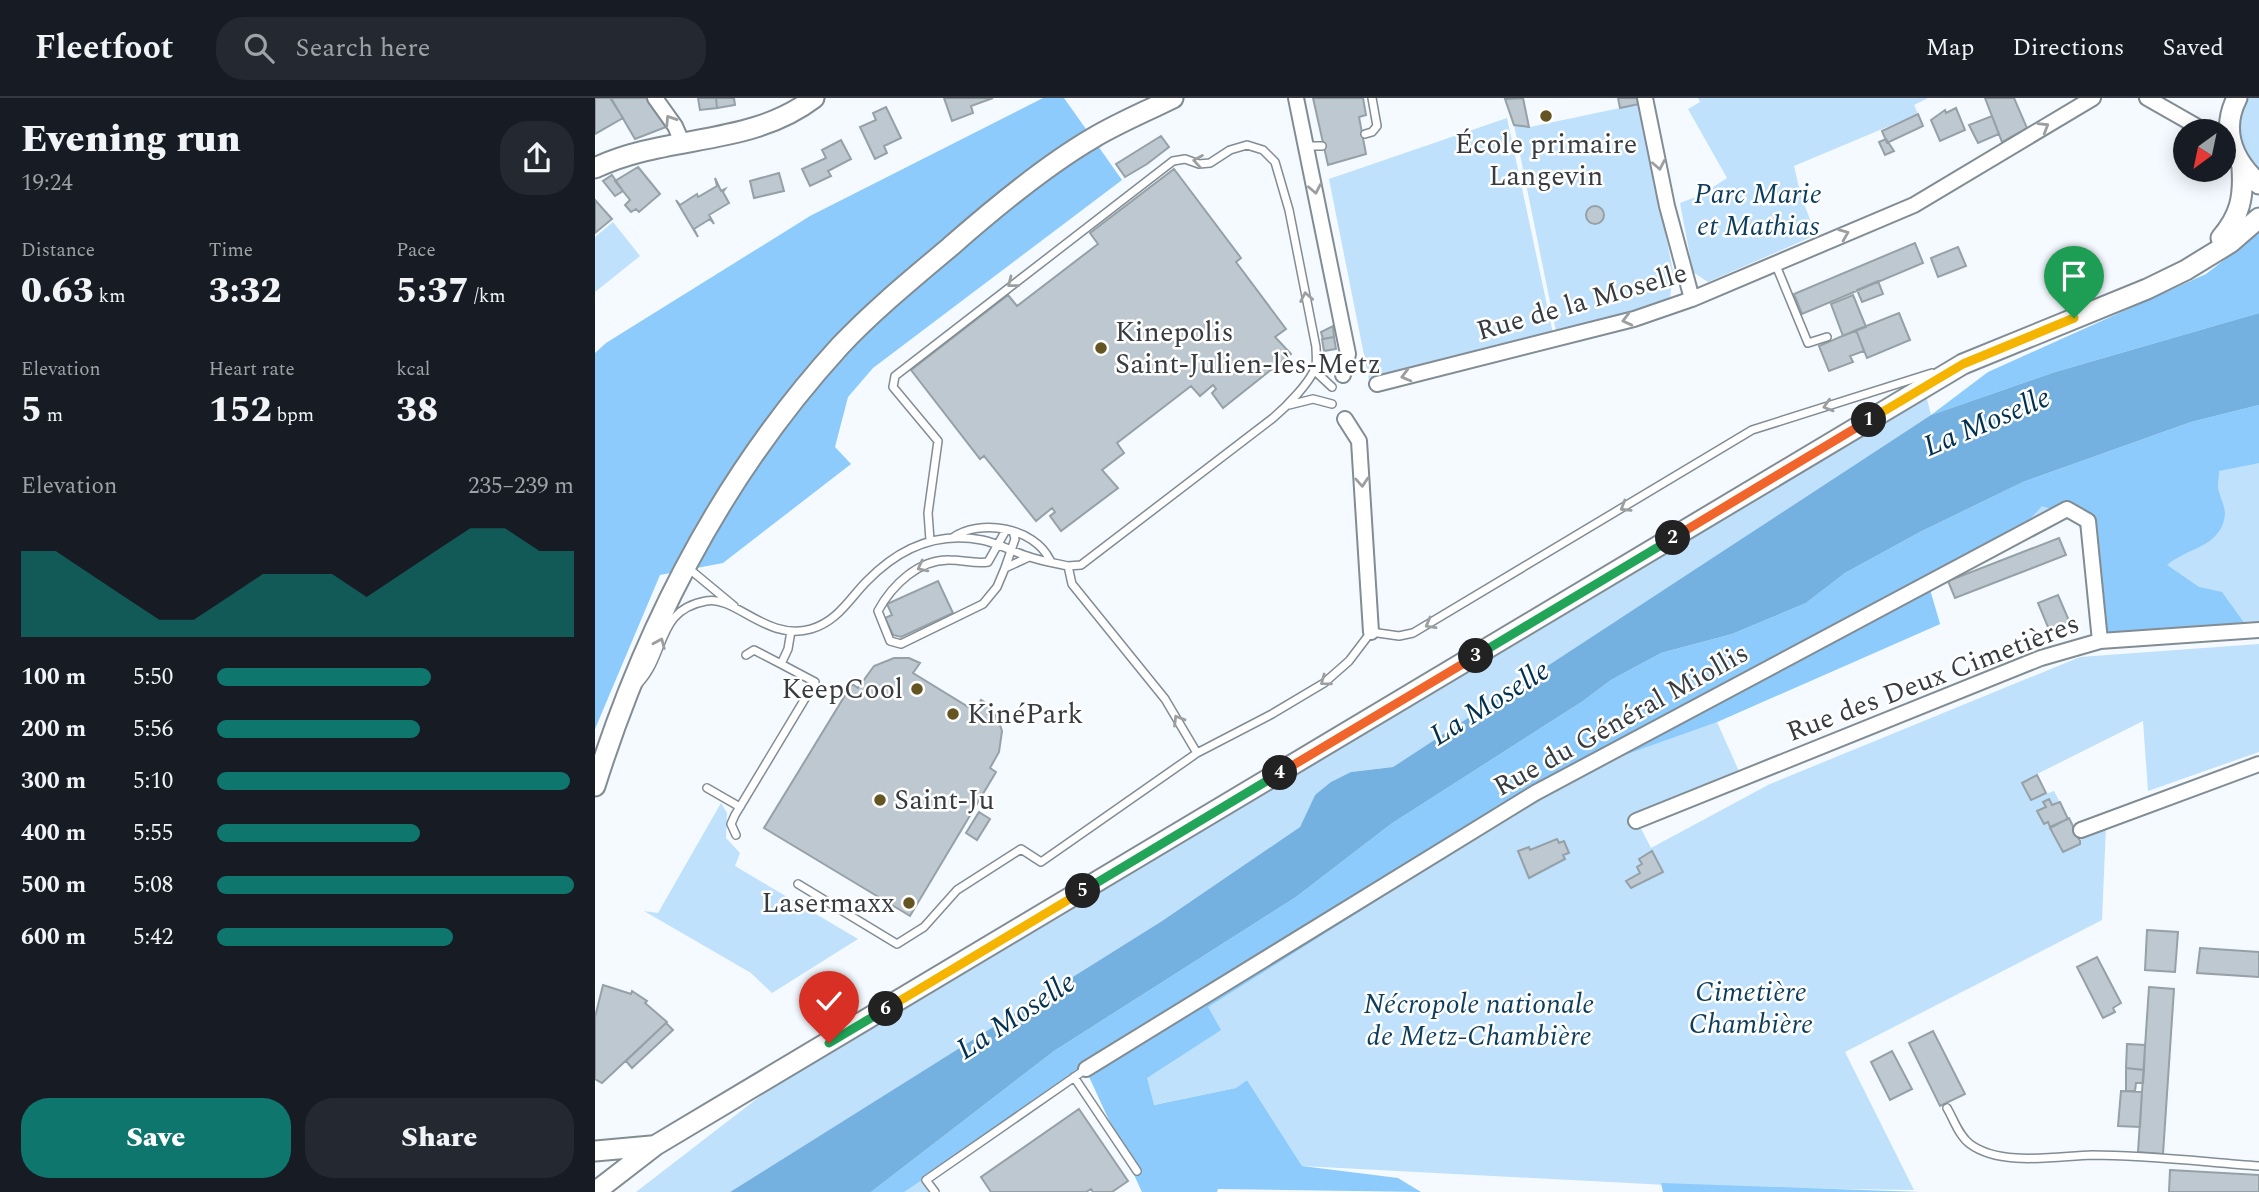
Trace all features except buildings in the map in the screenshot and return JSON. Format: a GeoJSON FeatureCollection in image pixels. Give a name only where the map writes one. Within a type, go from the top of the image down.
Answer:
{"type":"FeatureCollection","features":[{"type":"Feature","properties":{"kind":"main road"},"geometry":{"type":"LineString","coordinates":[[595,168],[626,156],[682,142],[747,132],[788,115],[814,98]]}},
{"type":"Feature","properties":{"kind":"main road"},"geometry":{"type":"LineString","coordinates":[[595,786],[624,700],[661,611],[685,565],[740,477],[784,415],[841,345],[877,309],[989,213],[1093,138],[1173,98]]}},
{"type":"Feature","properties":{"kind":"main road"},"geometry":{"type":"LineString","coordinates":[[2230,119],[2237,98]]}},
{"type":"Feature","properties":{"kind":"main road"},"geometry":{"type":"LineString","coordinates":[[2237,160],[2259,184]]}},
{"type":"Feature","properties":{"kind":"main road"},"geometry":{"type":"LineString","coordinates":[[2200,262],[2235,222],[2242,196],[2237,172]]}},
{"type":"Feature","properties":{"kind":"main road"},"geometry":{"type":"LineString","coordinates":[[595,1192],[656,1145],[1963,364],[2147,289],[2230,243],[2259,218]]}},
{"type":"Feature","properties":{"kind":"main road"},"geometry":{"type":"LineString","coordinates":[[595,1152],[656,1145]]}},
{"type":"Feature","properties":{"kind":"street"},"geometry":{"type":"LineString","coordinates":[[655,98],[675,126],[682,142]]}},
{"type":"Feature","properties":{"kind":"street"},"geometry":{"type":"LineString","coordinates":[[1296,98],[1348,354],[1343,375]]}},
{"type":"Feature","properties":{"kind":"street"},"geometry":{"type":"LineString","coordinates":[[1645,98],[1667,206],[1692,299]]}},
{"type":"Feature","properties":{"kind":"street","name":"Rue de la Moselle"},"geometry":{"type":"LineString","coordinates":[[1377,384],[1634,319],[1692,299],[1914,205],[2093,98]]}},
{"type":"Feature","properties":{"kind":"street"},"geometry":{"type":"LineString","coordinates":[[2147,98],[2183,119]]}},
{"type":"Feature","properties":{"kind":"street"},"geometry":{"type":"LineString","coordinates":[[1345,419],[1359,441],[1371,632]]}},
{"type":"Feature","properties":{"kind":"street","name":"Rue du Général Miollis"},"geometry":{"type":"LineString","coordinates":[[1080,1073],[1545,788],[2067,509],[2088,521],[2100,641]]}},
{"type":"Feature","properties":{"kind":"street","name":"Rue des Deux Cimetières"},"geometry":{"type":"LineString","coordinates":[[1636,821],[2041,657],[2100,641],[2259,630]]}},
{"type":"Feature","properties":{"kind":"street"},"geometry":{"type":"LineString","coordinates":[[2081,830],[2259,764]]}},
{"type":"Feature","properties":{"kind":"lane"},"geometry":{"type":"LineString","coordinates":[[1365,134],[1372,132],[1377,126],[1372,98]]}},
{"type":"Feature","properties":{"kind":"lane"},"geometry":{"type":"LineString","coordinates":[[930,540],[928,513],[938,441],[893,387],[895,376],[1173,161],[1185,159],[1199,164],[1210,163],[1230,150],[1247,145],[1263,150],[1276,162],[1294,232],[1316,347],[1317,373],[1332,387]]}},
{"type":"Feature","properties":{"kind":"lane"},"geometry":{"type":"LineString","coordinates":[[1307,146],[1322,146]]}},
{"type":"Feature","properties":{"kind":"lane"},"geometry":{"type":"LineString","coordinates":[[1775,262],[1808,343],[1827,337]]}},
{"type":"Feature","properties":{"kind":"lane"},"geometry":{"type":"LineString","coordinates":[[624,700],[646,675],[666,628],[678,612],[692,603],[711,600],[776,629],[812,629],[836,617],[878,569],[905,549],[930,540],[981,540],[1029,557],[1068,566],[1081,565],[1289,405],[1316,364]]}},
{"type":"Feature","properties":{"kind":"lane"},"geometry":{"type":"LineString","coordinates":[[798,884],[897,944],[923,927],[957,890],[1021,849],[1041,862],[1197,753],[1324,683],[1349,661],[1371,632],[1399,636],[1413,633],[1752,430],[1963,364]]}},
{"type":"Feature","properties":{"kind":"lane"},"geometry":{"type":"LineString","coordinates":[[1289,405],[1313,399],[1332,404]]}},
{"type":"Feature","properties":{"kind":"lane"},"geometry":{"type":"LineString","coordinates":[[952,538],[963,530],[1009,531],[1032,540],[1046,552],[1050,560]]}},
{"type":"Feature","properties":{"kind":"lane"},"geometry":{"type":"LineString","coordinates":[[1009,531],[1016,539],[1012,550],[997,587],[982,604],[901,644],[890,641],[879,611],[911,573],[934,561],[988,562],[996,545],[1009,531]]}},
{"type":"Feature","properties":{"kind":"lane"},"geometry":{"type":"LineString","coordinates":[[1005,568],[1029,557]]}},
{"type":"Feature","properties":{"kind":"lane"},"geometry":{"type":"LineString","coordinates":[[685,565],[740,611]]}},
{"type":"Feature","properties":{"kind":"lane"},"geometry":{"type":"LineString","coordinates":[[1068,566],[1072,583],[1156,689],[1197,753]]}},
{"type":"Feature","properties":{"kind":"lane"},"geometry":{"type":"LineString","coordinates":[[781,664],[788,649],[791,631]]}},
{"type":"Feature","properties":{"kind":"lane"},"geometry":{"type":"LineString","coordinates":[[736,835],[731,824],[815,682],[754,650],[746,655]]}},
{"type":"Feature","properties":{"kind":"lane"},"geometry":{"type":"LineString","coordinates":[[708,788],[740,807]]}},
{"type":"Feature","properties":{"kind":"lane"},"geometry":{"type":"LineString","coordinates":[[935,1192],[926,1180],[1080,1073],[1137,1171]]}},
{"type":"Feature","properties":{"kind":"lane"},"geometry":{"type":"LineString","coordinates":[[1947,1108],[1961,1136],[1971,1145],[2007,1156],[2036,1159],[2092,1155],[2259,1166]]}},
{"type":"Feature","properties":{"kind":"green space","name":"Parc Marie et Mathias"},"geometry":{"type":"Polygon","coordinates":[[[1698,98],[1928,98],[1914,105],[1918,114],[1794,166],[1801,196],[1816,235],[1708,282],[1693,272],[1680,203],[1701,195],[1727,178],[1688,109],[1700,102],[1698,98]]]}},
{"type":"Feature","properties":{"kind":"green space"},"geometry":{"type":"Polygon","coordinates":[[[2249,98],[2259,98],[2259,170],[2246,155],[2240,136],[2241,116],[2249,98]]]}},
{"type":"Feature","properties":{"kind":"green space"},"geometry":{"type":"Polygon","coordinates":[[[1639,104],[1673,271],[1670,299],[1638,311],[1556,331],[1514,125],[1530,127],[1639,104]]]}},
{"type":"Feature","properties":{"kind":"green space"},"geometry":{"type":"Polygon","coordinates":[[[1507,118],[1554,338],[1369,380],[1329,179],[1507,118]]]}},
{"type":"Feature","properties":{"kind":"green space"},"geometry":{"type":"Polygon","coordinates":[[[613,222],[640,256],[595,292],[595,237],[613,222]]]}},
{"type":"Feature","properties":{"kind":"green space"},"geometry":{"type":"Polygon","coordinates":[[[1924,387],[1931,415],[1393,767],[1351,772],[1315,795],[1300,827],[1162,921],[730,1192],[636,1192],[829,1043],[1924,387]]]}},
{"type":"Feature","properties":{"kind":"green space"},"geometry":{"type":"Polygon","coordinates":[[[2259,405],[2259,629],[2250,631],[2075,512],[1928,583],[1940,624],[1717,722],[1742,778],[1637,821],[1651,848],[1770,784],[2080,657],[2259,644],[2259,752],[2148,791],[2143,721],[2037,774],[2046,794],[2054,791],[2080,840],[2106,826],[2102,920],[1845,1052],[1914,1190],[1705,1187],[1302,1166],[1247,1080],[1236,1088],[1153,1105],[1142,1192],[1086,1070],[922,1179],[929,1192],[871,1192],[1583,701],[2259,405]]]}},
{"type":"Feature","properties":{"kind":"green space"},"geometry":{"type":"Polygon","coordinates":[[[721,803],[727,813],[726,838],[740,853],[735,866],[858,939],[772,993],[751,973],[644,911],[658,913],[721,803]]]}},
{"type":"Feature","properties":{"kind":"shaded area"},"geometry":{"type":"Polygon","coordinates":[[[1043,98],[1064,98],[1122,180],[873,368],[848,397],[835,447],[851,464],[723,563],[660,575],[595,729],[595,353],[606,343],[810,216],[1043,98]]]}},
{"type":"Feature","properties":{"kind":"shaded area"},"geometry":{"type":"Polygon","coordinates":[[[2259,233],[2259,313],[2055,372],[1931,415],[1988,372],[2206,274],[2259,233]]]}},
{"type":"Feature","properties":{"kind":"shaded area"},"geometry":{"type":"Polygon","coordinates":[[[2259,405],[2259,463],[2219,471],[2218,487],[2225,514],[2223,525],[2211,540],[2167,565],[2199,587],[2222,592],[2250,631],[2100,641],[2085,535],[2071,515],[2042,506],[2014,537],[1928,583],[1940,624],[1717,722],[1616,758],[1538,799],[1208,1007],[1221,1030],[1147,1078],[1154,1105],[1236,1088],[1247,1080],[1302,1166],[1398,1178],[1421,1192],[1218,1189],[1217,1192],[1142,1192],[1086,1070],[904,1192],[871,1192],[1054,1051],[1296,897],[1391,824],[1583,701],[1611,680],[1661,653],[1732,634],[1806,603],[1845,573],[1920,532],[2023,482],[2191,422],[2259,405]]]}},
{"type":"Feature","properties":{"kind":"shaded area"},"geometry":{"type":"Polygon","coordinates":[[[1661,1183],[1920,1192],[1663,1192],[1661,1183]]]}},
{"type":"Feature","properties":{"kind":"water","name":"La Moselle"},"geometry":{"type":"Polygon","coordinates":[[[2259,313],[2259,405],[2191,422],[2023,482],[1920,532],[1845,573],[1806,603],[1732,634],[1661,653],[1611,680],[1583,701],[1391,824],[1296,897],[1054,1051],[871,1192],[730,1192],[1162,921],[1300,827],[1315,795],[1331,782],[1351,772],[1393,767],[1931,415],[2055,372],[2259,313]]]}},
{"type":"Feature","properties":{"kind":"place","name":"École primaire Langevin"},"geometry":{"type":"Point","coordinates":[1546,116]}},
{"type":"Feature","properties":{"kind":"place","name":"Kinepolis Saint-Julien-lès-Metz"},"geometry":{"type":"Point","coordinates":[1101,348]}},
{"type":"Feature","properties":{"kind":"place","name":"KeepCool"},"geometry":{"type":"Point","coordinates":[917,689]}},
{"type":"Feature","properties":{"kind":"place","name":"KinéPark"},"geometry":{"type":"Point","coordinates":[953,714]}},
{"type":"Feature","properties":{"kind":"place","name":"Saint-Ju"},"geometry":{"type":"Point","coordinates":[880,800]}},
{"type":"Feature","properties":{"kind":"place","name":"Lasermaxx"},"geometry":{"type":"Point","coordinates":[909,903]}},
{"type":"Feature","properties":{"kind":"route"},"geometry":{"type":"LineString","coordinates":[[829,1043],[1963,364],[2074,318]]}},
{"type":"Feature","properties":{"kind":"park label","name":"Cimetière Chambière"},"geometry":{"type":"Point","coordinates":[1751,1008]}},
{"type":"Feature","properties":{"kind":"park label","name":"Nécropole nationale de Metz-Chambière"},"geometry":{"type":"Point","coordinates":[1479,1020]}}]}
